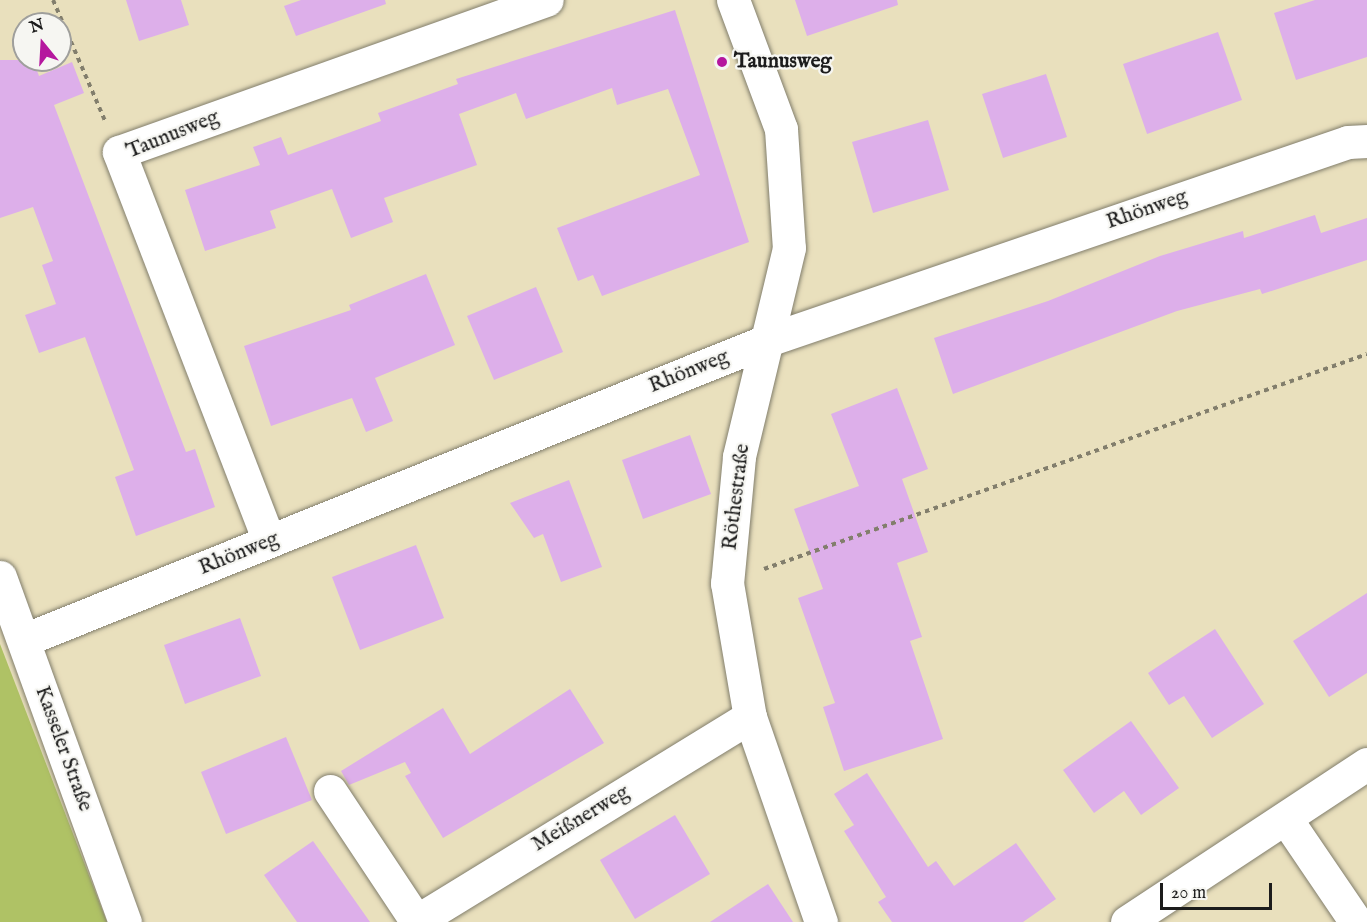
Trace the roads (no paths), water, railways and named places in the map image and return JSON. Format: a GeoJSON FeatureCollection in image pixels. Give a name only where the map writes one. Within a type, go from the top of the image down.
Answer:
{"type":"FeatureCollection","features":[{"type":"Feature","properties":{"kind":"street","name":"Taunusweg"},"geometry":{"type":"LineString","coordinates":[[269,541],[119,152],[547,0]]}},
{"type":"Feature","properties":{"kind":"street","name":"Röthestraße"},"geometry":{"type":"LineString","coordinates":[[733,0],[781,129],[789,248],[771,339],[739,457],[727,583],[750,717],[821,922]]}},
{"type":"Feature","properties":{"kind":"street","name":"Rhönweg"},"geometry":{"type":"LineString","coordinates":[[24,640],[771,339],[1348,142],[1367,141]]}},
{"type":"Feature","properties":{"kind":"street","name":"Kasseler Straße"},"geometry":{"type":"LineString","coordinates":[[0,577],[125,922]]}},
{"type":"Feature","properties":{"kind":"street","name":"Meißnerweg"},"geometry":{"type":"LineString","coordinates":[[415,921],[750,717]]}},
{"type":"Feature","properties":{"kind":"street"},"geometry":{"type":"LineString","coordinates":[[1127,922],[1367,764]]}},
{"type":"Feature","properties":{"kind":"street"},"geometry":{"type":"LineString","coordinates":[[330,791],[415,921]]}},
{"type":"Feature","properties":{"kind":"street"},"geometry":{"type":"LineString","coordinates":[[1286,819],[1356,922]]}},
{"type":"Feature","properties":{"kind":"place","name":"Taunusweg"},"geometry":{"type":"Point","coordinates":[722,62]}}]}
